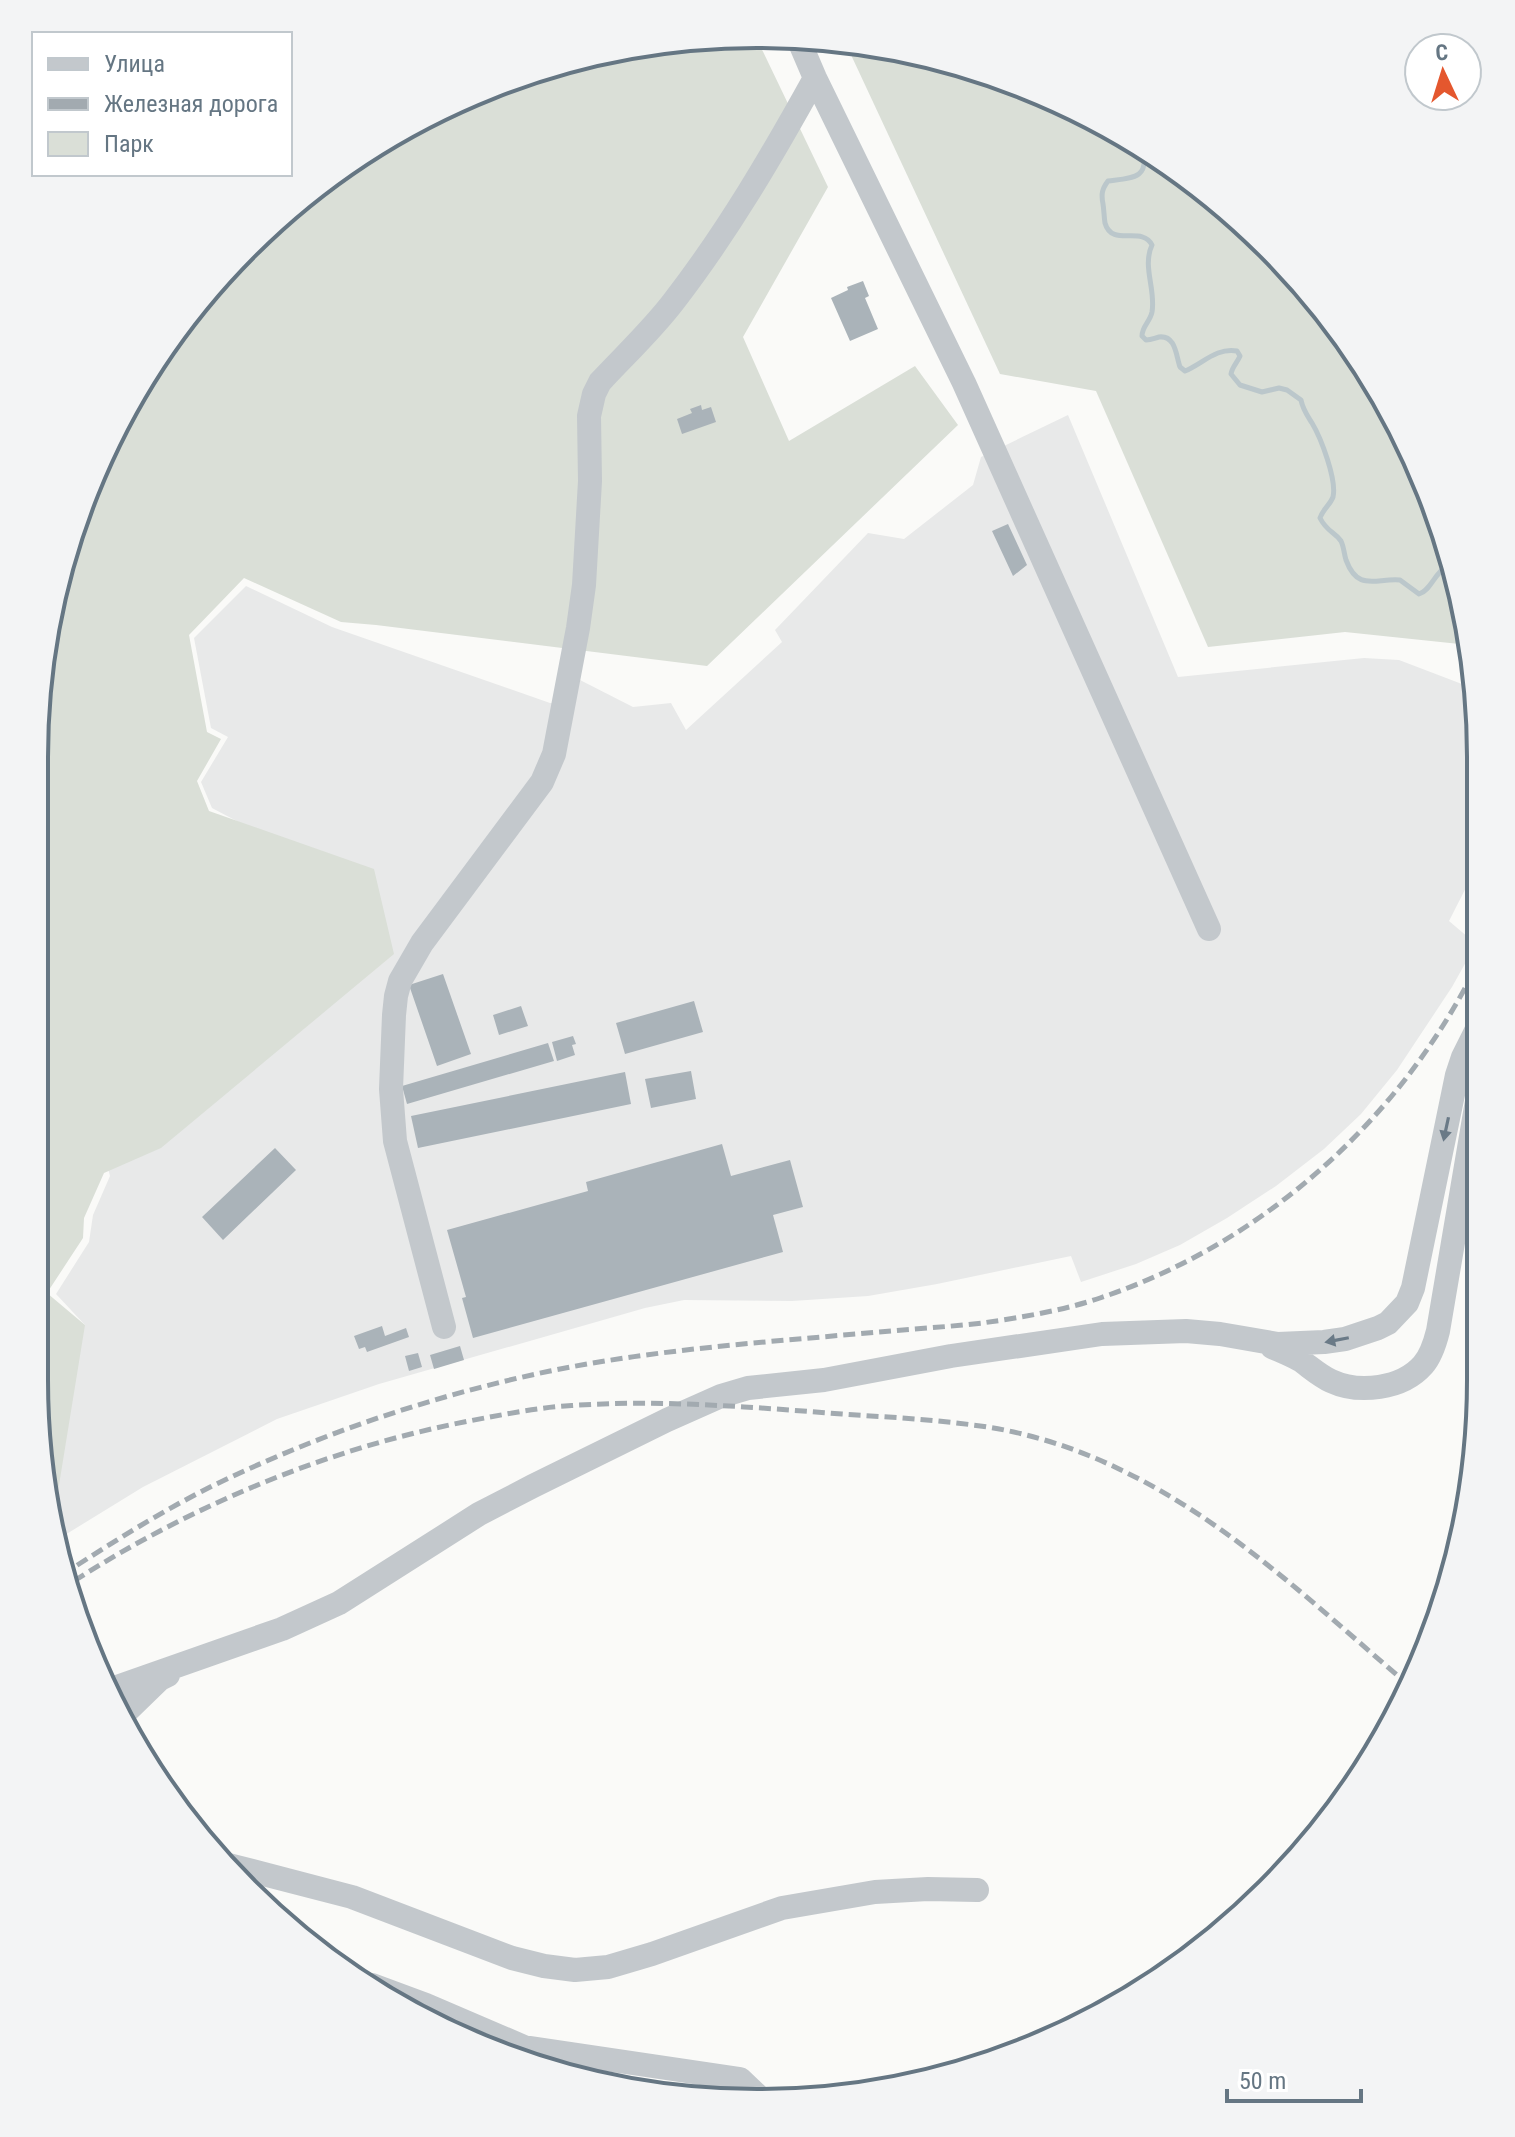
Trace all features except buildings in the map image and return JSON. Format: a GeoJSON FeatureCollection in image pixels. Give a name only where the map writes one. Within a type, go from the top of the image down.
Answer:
{"type":"FeatureCollection","features":[{"type":"Feature","properties":{"kind":"lane"},"geometry":{"type":"LineString","coordinates":[[803,50],[964,383],[1209,929]]}},
{"type":"Feature","properties":{"kind":"lane"},"geometry":{"type":"LineString","coordinates":[[444,1327],[399,1161],[391,1116],[394,1015],[400,981],[437,921],[542,782],[554,754],[584,585],[590,481],[589,416],[594,394],[600,382],[664,313],[701,264],[775,149],[815,78]]}},
{"type":"Feature","properties":{"kind":"lane"},"geometry":{"type":"LineString","coordinates":[[118,1687],[282,1629],[339,1603],[479,1514],[655,1426],[721,1396],[748,1388],[824,1380],[951,1356],[1102,1334],[1186,1331],[1278,1344],[1304,1344],[1345,1339],[1378,1328],[1388,1323],[1407,1303],[1413,1288],[1457,1075],[1467,1049]]}},
{"type":"Feature","properties":{"kind":"lane"},"geometry":{"type":"LineString","coordinates":[[1251,1340],[1297,1359],[1332,1382],[1352,1386],[1392,1385],[1423,1365],[1432,1351],[1438,1331],[1467,1158]]}},
{"type":"Feature","properties":{"kind":"lane"},"geometry":{"type":"LineString","coordinates":[[129,1709],[160,1679],[189,1661]]}},
{"type":"Feature","properties":{"kind":"lane"},"geometry":{"type":"LineString","coordinates":[[244,1869],[352,1897],[512,1958],[575,1970],[608,1967],[652,1954],[782,1908],[875,1892],[977,1890]]}},
{"type":"Feature","properties":{"kind":"lane"},"geometry":{"type":"LineString","coordinates":[[418,2002],[524,2047],[740,2079],[750,2089]]}},
{"type":"Feature","properties":{"kind":"shaded area"},"geometry":{"type":"Polygon","coordinates":[[[1068,415],[1178,677],[1364,658],[1399,660],[1463,684],[1467,758],[1467,886],[1449,921],[1467,936],[1467,960],[1397,1070],[1361,1114],[1324,1149],[1227,1218],[1180,1245],[1081,1282],[1071,1256],[868,1296],[792,1301],[684,1300],[645,1308],[379,1384],[277,1419],[143,1487],[66,1535],[54,1472],[48,1372],[85,1325],[56,1294],[89,1242],[93,1215],[110,1176],[81,1064],[248,827],[212,808],[201,782],[228,737],[211,728],[194,638],[246,586],[332,627],[550,703],[574,703],[580,680],[633,707],[671,703],[686,730],[782,642],[775,630],[868,533],[904,539],[973,485],[981,457],[1068,415]]]}},
{"type":"Feature","properties":{"kind":"green space"},"geometry":{"type":"Polygon","coordinates":[[[761,48],[828,187],[743,337],[789,441],[915,366],[958,425],[707,666],[341,622],[244,578],[189,635],[207,732],[221,739],[197,781],[209,811],[374,869],[394,954],[161,1148],[104,1173],[84,1218],[83,1238],[48,1291],[50,711],[54,665],[72,574],[102,486],[143,403],[195,326],[256,256],[326,195],[403,143],[486,102],[574,72],[665,54],[761,48]]]}},
{"type":"Feature","properties":{"kind":"green space"},"geometry":{"type":"Polygon","coordinates":[[[851,54],[941,72],[1029,102],[1071,121],[1152,168],[1225,224],[1259,256],[1291,290],[1347,363],[1394,444],[1429,529],[1443,574],[1457,644],[1345,632],[1208,647],[1096,391],[1000,374],[851,54]]]}},
{"type":"Feature","properties":{"kind":"green space"},"geometry":{"type":"Polygon","coordinates":[[[48,1294],[85,1325],[58,1493],[50,1426],[48,1294]]]}},
{"type":"Feature","properties":{"kind":"waterway"},"geometry":{"type":"LineString","coordinates":[[1144,163],[1137,175],[1108,181],[1102,197],[1105,223],[1109,230],[1120,236],[1147,239],[1152,245],[1148,262],[1152,312],[1142,336],[1146,340],[1159,337],[1169,339],[1180,367],[1185,371],[1223,351],[1237,351],[1240,356],[1231,374],[1240,385],[1262,392],[1279,388],[1301,400],[1324,449],[1333,480],[1333,497],[1320,518],[1341,541],[1346,560],[1356,576],[1368,581],[1400,580],[1419,594],[1442,571]]}},
{"type":"Feature","properties":{"kind":"railway"},"geometry":{"type":"LineString","coordinates":[[73,1568],[207,1488],[307,1444],[427,1402],[509,1380],[631,1357],[1011,1319],[1100,1298],[1160,1274],[1217,1244],[1271,1209],[1322,1169],[1368,1124],[1409,1074],[1446,1021],[1467,983]]}},
{"type":"Feature","properties":{"kind":"railway"},"geometry":{"type":"LineString","coordinates":[[77,1579],[170,1525],[272,1479],[377,1443],[495,1416],[555,1407],[634,1403],[924,1420],[1011,1431],[1048,1441],[1102,1461],[1159,1490],[1198,1514],[1272,1568],[1401,1678]]}}]}
